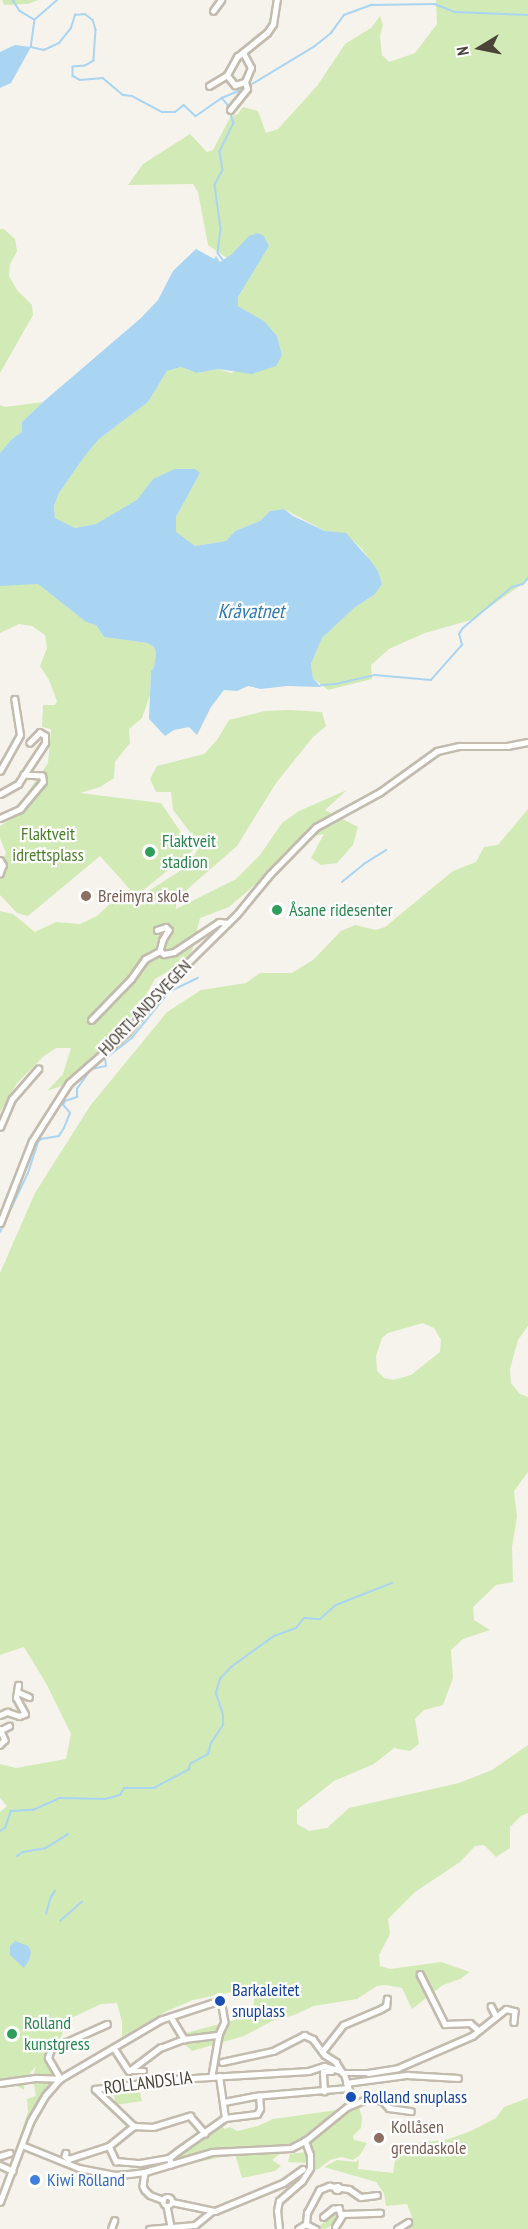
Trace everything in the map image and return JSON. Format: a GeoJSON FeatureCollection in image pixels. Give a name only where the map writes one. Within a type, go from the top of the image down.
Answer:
{"type":"FeatureCollection","features":[{"type":"Feature","properties":{"kind":"street"},"geometry":{"type":"LineString","coordinates":[[213,11],[221,0]]}},
{"type":"Feature","properties":{"kind":"street"},"geometry":{"type":"LineString","coordinates":[[209,86],[226,75],[234,62],[272,26],[277,0]]}},
{"type":"Feature","properties":{"kind":"street"},"geometry":{"type":"LineString","coordinates":[[230,110],[247,89],[246,82],[251,68],[243,53]]}},
{"type":"Feature","properties":{"kind":"street"},"geometry":{"type":"LineString","coordinates":[[226,75],[235,85],[246,82]]}},
{"type":"Feature","properties":{"kind":"street"},"geometry":{"type":"LineString","coordinates":[[0,771],[20,735],[14,699]]}},
{"type":"Feature","properties":{"kind":"street"},"geometry":{"type":"LineString","coordinates":[[0,794],[13,789],[24,775],[45,743],[45,736],[40,733],[30,743]]}},
{"type":"Feature","properties":{"kind":"street","name":"HJORTLANDSVEGEN"},"geometry":{"type":"LineString","coordinates":[[0,1223],[32,1141],[69,1083],[128,1032],[158,993],[228,923],[316,827],[380,792],[431,754],[459,746],[507,746],[528,741]]}},
{"type":"Feature","properties":{"kind":"street"},"geometry":{"type":"LineString","coordinates":[[0,818],[20,809],[43,782],[42,776],[24,775]]}},
{"type":"Feature","properties":{"kind":"street"},"geometry":{"type":"LineString","coordinates":[[0,860],[3,865],[0,874]]}},
{"type":"Feature","properties":{"kind":"street","name":"HJORTLANDSVEGEN"},"geometry":{"type":"LineString","coordinates":[[160,951],[164,954],[174,952],[219,922],[228,923]]}},
{"type":"Feature","properties":{"kind":"street","name":"HJORTLANDSVEGEN"},"geometry":{"type":"LineString","coordinates":[[91,1020],[131,979],[146,959],[160,951],[169,930],[166,927],[158,930]]}},
{"type":"Feature","properties":{"kind":"street"},"geometry":{"type":"LineString","coordinates":[[0,1127],[12,1099],[38,1069]]}},
{"type":"Feature","properties":{"kind":"street"},"geometry":{"type":"LineString","coordinates":[[0,1715],[7,1712],[19,1716],[24,1714],[16,1698],[18,1685]]}},
{"type":"Feature","properties":{"kind":"street"},"geometry":{"type":"LineString","coordinates":[[18,1692],[29,1696]]}},
{"type":"Feature","properties":{"kind":"street"},"geometry":{"type":"LineString","coordinates":[[0,1745],[4,1740],[0,1729],[9,1726]]}},
{"type":"Feature","properties":{"kind":"street"},"geometry":{"type":"LineString","coordinates":[[420,1974],[445,2024],[471,2023],[478,2030]]}},
{"type":"Feature","properties":{"kind":"street"},"geometry":{"type":"LineString","coordinates":[[0,2202],[37,2109],[60,2079],[152,2024],[221,2000],[225,2018],[219,2035],[212,2076]]}},
{"type":"Feature","properties":{"kind":"street"},"geometry":{"type":"LineString","coordinates":[[322,2052],[343,2025],[382,2008],[387,2000]]}},
{"type":"Feature","properties":{"kind":"street"},"geometry":{"type":"LineString","coordinates":[[491,2006],[496,2016],[512,2009],[516,2014],[514,2022]]}},
{"type":"Feature","properties":{"kind":"street"},"geometry":{"type":"LineString","coordinates":[[171,2016],[184,2039]]}},
{"type":"Feature","properties":{"kind":"street","name":"ROLLANDSLIA"},"geometry":{"type":"LineString","coordinates":[[205,2133],[190,2116],[153,2127],[134,2126],[95,2089],[212,2076],[309,2071],[324,2066],[343,2072],[368,2073],[398,2068],[468,2038],[496,2016]]}},
{"type":"Feature","properties":{"kind":"street"},"geometry":{"type":"LineString","coordinates":[[60,2079],[48,2058],[51,2049],[107,2024]]}},
{"type":"Feature","properties":{"kind":"street"},"geometry":{"type":"LineString","coordinates":[[129,2072],[155,2050],[184,2039],[219,2035]]}},
{"type":"Feature","properties":{"kind":"street"},"geometry":{"type":"LineString","coordinates":[[222,2062],[273,2051],[304,2035],[313,2039],[322,2052],[336,2062],[343,2072],[354,2103]]}},
{"type":"Feature","properties":{"kind":"street"},"geometry":{"type":"LineString","coordinates":[[114,2048],[129,2072]]}},
{"type":"Feature","properties":{"kind":"street"},"geometry":{"type":"LineString","coordinates":[[129,2072],[144,2071]]}},
{"type":"Feature","properties":{"kind":"street"},"geometry":{"type":"LineString","coordinates":[[324,2092],[323,2072],[332,2072]]}},
{"type":"Feature","properties":{"kind":"street"},"geometry":{"type":"LineString","coordinates":[[224,2102],[259,2096],[324,2092],[347,2085],[407,2075],[458,2078]]}},
{"type":"Feature","properties":{"kind":"street","name":"ROLLANDSLIA"},"geometry":{"type":"LineString","coordinates":[[219,2076],[225,2118]]}},
{"type":"Feature","properties":{"kind":"street"},"geometry":{"type":"LineString","coordinates":[[0,2083],[44,2078],[60,2079]]}},
{"type":"Feature","properties":{"kind":"street"},"geometry":{"type":"LineString","coordinates":[[109,2146],[116,2161],[140,2163],[169,2158],[225,2118],[257,2114],[260,2109],[259,2096]]}},
{"type":"Feature","properties":{"kind":"street"},"geometry":{"type":"LineString","coordinates":[[22,2145],[84,2169],[114,2175],[145,2172],[212,2152],[247,2149],[279,2150],[305,2141],[354,2103],[376,2098],[389,2108],[411,2111]]}},
{"type":"Feature","properties":{"kind":"street"},"geometry":{"type":"LineString","coordinates":[[66,2153],[65,2156],[69,2159],[109,2146],[134,2126]]}},
{"type":"Feature","properties":{"kind":"street"},"geometry":{"type":"LineString","coordinates":[[279,2229],[277,2211],[279,2201],[308,2173],[310,2155],[305,2141]]}},
{"type":"Feature","properties":{"kind":"street"},"geometry":{"type":"LineString","coordinates":[[0,2156],[10,2153]]}},
{"type":"Feature","properties":{"kind":"street"},"geometry":{"type":"LineString","coordinates":[[84,2155],[84,2169]]}},
{"type":"Feature","properties":{"kind":"street"},"geometry":{"type":"LineString","coordinates":[[169,2158],[171,2165]]}},
{"type":"Feature","properties":{"kind":"street"},"geometry":{"type":"LineString","coordinates":[[0,2165],[13,2171]]}},
{"type":"Feature","properties":{"kind":"street"},"geometry":{"type":"LineString","coordinates":[[149,2229],[195,2224],[211,2212],[283,2183],[303,2169]]}},
{"type":"Feature","properties":{"kind":"street"},"geometry":{"type":"LineString","coordinates":[[145,2172],[145,2190],[150,2195],[163,2200],[167,2206],[171,2226]]}},
{"type":"Feature","properties":{"kind":"street"},"geometry":{"type":"LineString","coordinates":[[306,2224],[307,2213],[319,2190],[330,2186],[349,2189],[361,2197],[377,2195]]}},
{"type":"Feature","properties":{"kind":"street"},"geometry":{"type":"LineString","coordinates":[[163,2200],[170,2198],[172,2202],[211,2212]]}},
{"type":"Feature","properties":{"kind":"street"},"geometry":{"type":"LineString","coordinates":[[167,2206],[172,2202]]}},
{"type":"Feature","properties":{"kind":"street"},"geometry":{"type":"LineString","coordinates":[[323,2217],[333,2209],[339,2208],[341,2215],[335,2228]]}},
{"type":"Feature","properties":{"kind":"street"},"geometry":{"type":"LineString","coordinates":[[341,2215],[380,2213]]}},
{"type":"Feature","properties":{"kind":"street"},"geometry":{"type":"LineString","coordinates":[[111,2229],[114,2221]]}},
{"type":"Feature","properties":{"kind":"street"},"geometry":{"type":"LineString","coordinates":[[397,2229],[408,2222]]}},
{"type":"Feature","properties":{"kind":"street"},"geometry":{"type":"LineString","coordinates":[[298,2229],[306,2224]]}},
{"type":"Feature","properties":{"kind":"street"},"geometry":{"type":"LineString","coordinates":[[306,2224],[316,2229]]}},
{"type":"Feature","properties":{"kind":"green space"},"geometry":{"type":"Polygon","coordinates":[[[2,0],[38,0],[28,4],[4,5],[2,0]]]}},
{"type":"Feature","properties":{"kind":"green space"},"geometry":{"type":"Polygon","coordinates":[[[436,0],[528,0],[528,580],[471,620],[425,633],[389,649],[371,665],[372,679],[328,690],[313,678],[311,664],[322,638],[354,608],[374,595],[378,571],[361,548],[346,534],[325,531],[284,509],[270,511],[260,521],[235,531],[226,541],[195,546],[176,533],[176,517],[200,473],[153,479],[138,500],[121,512],[96,524],[75,528],[55,518],[54,506],[59,493],[99,439],[148,402],[167,371],[181,367],[197,373],[218,369],[231,373],[282,355],[277,336],[263,321],[238,306],[238,297],[269,246],[264,236],[227,258],[208,245],[198,192],[193,184],[128,185],[143,164],[190,134],[207,152],[213,150],[231,116],[238,114],[243,107],[258,111],[266,133],[278,129],[317,86],[345,44],[371,28],[380,16],[383,25],[380,36],[382,55],[389,62],[415,53],[437,24],[436,0]]]}},
{"type":"Feature","properties":{"kind":"green space"},"geometry":{"type":"Polygon","coordinates":[[[0,229],[4,229],[15,239],[17,251],[10,264],[9,276],[17,290],[32,305],[33,315],[0,373],[0,229]]]}},
{"type":"Feature","properties":{"kind":"green space"},"geometry":{"type":"Polygon","coordinates":[[[43,402],[22,422],[22,432],[12,439],[0,453],[0,405],[5,407],[43,402]]]}},
{"type":"Feature","properties":{"kind":"green space","name":"Flaktveit idrettsplass"},"geometry":{"type":"Polygon","coordinates":[[[18,583],[38,584],[86,622],[96,625],[104,637],[147,643],[154,647],[156,653],[154,667],[151,671],[150,695],[142,718],[129,729],[130,743],[115,762],[114,778],[100,787],[80,793],[161,803],[193,850],[136,896],[100,856],[28,916],[17,913],[0,895],[0,867],[6,853],[0,838],[0,826],[16,816],[19,805],[48,763],[51,729],[42,727],[43,705],[55,705],[57,701],[49,680],[40,666],[47,648],[45,635],[32,626],[19,624],[0,633],[0,586],[18,583]]]}},
{"type":"Feature","properties":{"kind":"green space"},"geometry":{"type":"Polygon","coordinates":[[[265,711],[322,712],[326,726],[313,737],[276,783],[237,846],[176,899],[176,909],[236,879],[260,855],[282,823],[299,811],[347,790],[325,810],[358,827],[353,845],[337,863],[321,865],[311,858],[324,834],[299,839],[266,875],[229,907],[200,918],[192,951],[184,962],[155,979],[136,1012],[88,1062],[61,1086],[47,1091],[63,1074],[71,1048],[56,1048],[44,1056],[17,1083],[0,1112],[0,911],[13,914],[35,932],[56,922],[80,924],[97,916],[116,898],[120,890],[129,890],[136,899],[189,865],[200,845],[173,810],[171,792],[156,792],[150,779],[157,766],[204,754],[217,740],[229,720],[265,711]]]}},
{"type":"Feature","properties":{"kind":"green space"},"geometry":{"type":"Polygon","coordinates":[[[528,809],[528,1326],[518,1340],[510,1369],[511,1383],[520,1394],[528,1397],[528,1472],[514,1491],[517,1517],[512,1547],[513,1582],[496,1585],[473,1607],[474,1620],[490,1630],[463,1639],[451,1650],[453,1678],[443,1705],[424,1710],[415,1719],[419,1744],[410,1751],[394,1748],[374,1764],[334,1781],[297,1810],[297,1824],[309,1831],[327,1828],[349,1808],[459,1783],[492,1770],[528,1745],[528,1813],[521,1816],[510,1827],[510,1848],[496,1857],[484,1845],[475,1846],[460,1862],[415,1892],[388,1919],[390,1934],[379,1955],[380,1966],[390,1969],[441,1962],[470,1972],[460,1979],[443,1985],[412,2009],[402,1988],[377,1986],[357,1999],[314,2006],[272,2021],[244,2036],[192,2051],[180,2040],[182,2034],[253,2015],[254,1998],[251,1988],[193,2000],[165,2012],[122,2037],[122,2022],[117,2003],[101,2004],[69,2019],[59,2041],[46,2055],[56,2074],[36,2076],[34,2072],[36,2066],[25,2079],[24,2090],[12,2083],[0,2081],[0,1812],[7,1806],[0,1798],[0,1764],[16,1768],[66,1759],[71,1734],[47,1685],[24,1647],[0,1655],[0,1273],[35,1193],[90,1106],[167,1012],[201,990],[246,983],[260,973],[292,973],[313,960],[341,931],[355,925],[376,930],[385,927],[453,871],[476,862],[484,847],[498,845],[528,809]],[[423,1323],[388,1333],[382,1338],[376,1356],[377,1371],[384,1378],[393,1380],[411,1375],[440,1352],[441,1340],[434,1328],[423,1323]]]}},
{"type":"Feature","properties":{"kind":"green space"},"geometry":{"type":"Polygon","coordinates":[[[36,2079],[54,2082],[34,2108],[15,2160],[14,2153],[28,2112],[27,2099],[36,2096],[34,2084],[36,2079]]]}},
{"type":"Feature","properties":{"kind":"green space"},"geometry":{"type":"Polygon","coordinates":[[[139,2089],[142,2101],[116,2105],[114,2095],[139,2089]]]}},
{"type":"Feature","properties":{"kind":"green space"},"geometry":{"type":"Polygon","coordinates":[[[528,2098],[528,2229],[409,2229],[413,2220],[407,2204],[386,2206],[384,2193],[376,2182],[324,2167],[337,2160],[356,2162],[359,2159],[358,2169],[393,2173],[395,2160],[405,2145],[449,2139],[471,2131],[496,2118],[504,2107],[528,2098]]]}},
{"type":"Feature","properties":{"kind":"green space"},"geometry":{"type":"Polygon","coordinates":[[[358,2103],[362,2118],[361,2128],[353,2136],[354,2140],[367,2143],[360,2155],[353,2160],[341,2157],[330,2160],[317,2170],[312,2169],[310,2143],[336,2117],[358,2103]]]}},
{"type":"Feature","properties":{"kind":"green space"},"geometry":{"type":"Polygon","coordinates":[[[337,2110],[272,2160],[281,2166],[275,2171],[242,2178],[235,2154],[163,2170],[175,2155],[220,2125],[225,2129],[230,2127],[237,2131],[258,2126],[273,2119],[337,2110]]]}},
{"type":"Feature","properties":{"kind":"green space"},"geometry":{"type":"Polygon","coordinates":[[[306,2152],[306,2163],[288,2162],[290,2154],[306,2152]]]}},
{"type":"Feature","properties":{"kind":"green space"},"geometry":{"type":"Polygon","coordinates":[[[335,2210],[339,2215],[336,2223],[325,2229],[318,2228],[335,2210]]]}},
{"type":"Feature","properties":{"kind":"water"},"geometry":{"type":"Polygon","coordinates":[[[15,45],[31,47],[11,83],[0,88],[0,52],[15,45]]]}},
{"type":"Feature","properties":{"kind":"water","name":"Kråvatnet"},"geometry":{"type":"Polygon","coordinates":[[[257,233],[264,236],[269,246],[238,297],[238,306],[264,321],[277,336],[282,355],[276,366],[252,374],[218,369],[197,373],[181,367],[167,371],[148,402],[99,439],[84,457],[59,493],[54,506],[55,518],[75,528],[96,524],[137,500],[153,479],[175,469],[195,469],[200,473],[176,517],[176,532],[195,546],[226,541],[235,531],[260,521],[270,511],[284,509],[293,516],[325,531],[346,533],[378,571],[382,584],[374,595],[354,608],[322,638],[311,664],[313,678],[321,687],[287,686],[261,689],[248,686],[237,691],[224,690],[211,707],[197,735],[189,727],[174,730],[165,736],[149,719],[151,671],[154,667],[156,653],[154,647],[147,643],[104,637],[96,625],[86,622],[38,584],[0,586],[0,453],[12,439],[22,432],[22,422],[141,318],[158,300],[173,271],[196,249],[214,259],[216,256],[220,262],[232,254],[249,236],[257,233]]]}},
{"type":"Feature","properties":{"kind":"water"},"geometry":{"type":"Polygon","coordinates":[[[15,1941],[28,1946],[31,1952],[24,1968],[10,1955],[10,1946],[15,1941]]]}},
{"type":"Feature","properties":{"kind":"waterway"},"geometry":{"type":"LineString","coordinates":[[13,0],[20,11],[35,20]]}},
{"type":"Feature","properties":{"kind":"waterway"},"geometry":{"type":"LineString","coordinates":[[58,0],[35,20],[31,47],[44,50],[59,43],[71,28],[75,15],[85,14],[93,20],[96,30],[94,61],[85,66],[73,67],[73,76],[80,80],[103,78],[123,95],[132,96],[162,112],[175,112],[184,105],[196,116],[222,98],[245,88]]}},
{"type":"Feature","properties":{"kind":"waterway"},"geometry":{"type":"LineString","coordinates":[[249,86],[315,46],[331,33],[344,15],[372,5],[435,4],[455,12],[528,15]]}},
{"type":"Feature","properties":{"kind":"waterway"},"geometry":{"type":"LineString","coordinates":[[222,98],[228,105],[234,123],[220,152],[223,170],[215,185],[221,229],[218,253],[223,260]]}},
{"type":"Feature","properties":{"kind":"waterway"},"geometry":{"type":"LineString","coordinates":[[321,685],[375,675],[431,680],[462,645],[459,634],[463,628],[512,587],[523,584],[528,578]]}},
{"type":"Feature","properties":{"kind":"waterway"},"geometry":{"type":"LineString","coordinates":[[342,882],[386,850]]}},
{"type":"Feature","properties":{"kind":"waterway"},"geometry":{"type":"LineString","coordinates":[[0,1232],[28,1173],[38,1142],[41,1139],[59,1136],[64,1128],[70,1113],[63,1105],[65,1101],[77,1097],[77,1089],[91,1069],[106,1066],[105,1059],[132,1038],[169,992],[198,978]]}},
{"type":"Feature","properties":{"kind":"waterway"},"geometry":{"type":"LineString","coordinates":[[0,1831],[5,1828],[11,1811],[33,1810],[60,1798],[105,1799],[120,1795],[124,1788],[154,1788],[189,1769],[190,1764],[208,1754],[211,1743],[223,1725],[223,1715],[216,1693],[220,1679],[231,1667],[274,1636],[296,1628],[304,1618],[320,1619],[336,1605],[392,1583]]}},
{"type":"Feature","properties":{"kind":"waterway"},"geometry":{"type":"LineString","coordinates":[[17,1856],[23,1852],[46,1848],[68,1834]]}},
{"type":"Feature","properties":{"kind":"waterway"},"geometry":{"type":"LineString","coordinates":[[46,1914],[55,1891]]}},
{"type":"Feature","properties":{"kind":"waterway"},"geometry":{"type":"LineString","coordinates":[[60,1921],[82,1902]]}},
{"type":"Feature","properties":{"kind":"place","name":"Flaktveit stadion"},"geometry":{"type":"Point","coordinates":[150,852]}},
{"type":"Feature","properties":{"kind":"place","name":"Breimyra skole"},"geometry":{"type":"Point","coordinates":[86,896]}},
{"type":"Feature","properties":{"kind":"place","name":"Åsane ridesenter"},"geometry":{"type":"Point","coordinates":[277,910]}},
{"type":"Feature","properties":{"kind":"place","name":"Barkaleitet snuplass"},"geometry":{"type":"Point","coordinates":[220,2001]}},
{"type":"Feature","properties":{"kind":"place","name":"Rolland kunstgress"},"geometry":{"type":"Point","coordinates":[12,2034]}},
{"type":"Feature","properties":{"kind":"place","name":"Rolland snuplass"},"geometry":{"type":"Point","coordinates":[351,2097]}},
{"type":"Feature","properties":{"kind":"place","name":"Kollåsen grendaskole"},"geometry":{"type":"Point","coordinates":[379,2138]}},
{"type":"Feature","properties":{"kind":"place","name":"Kiwi Rolland"},"geometry":{"type":"Point","coordinates":[35,2180]}}]}
